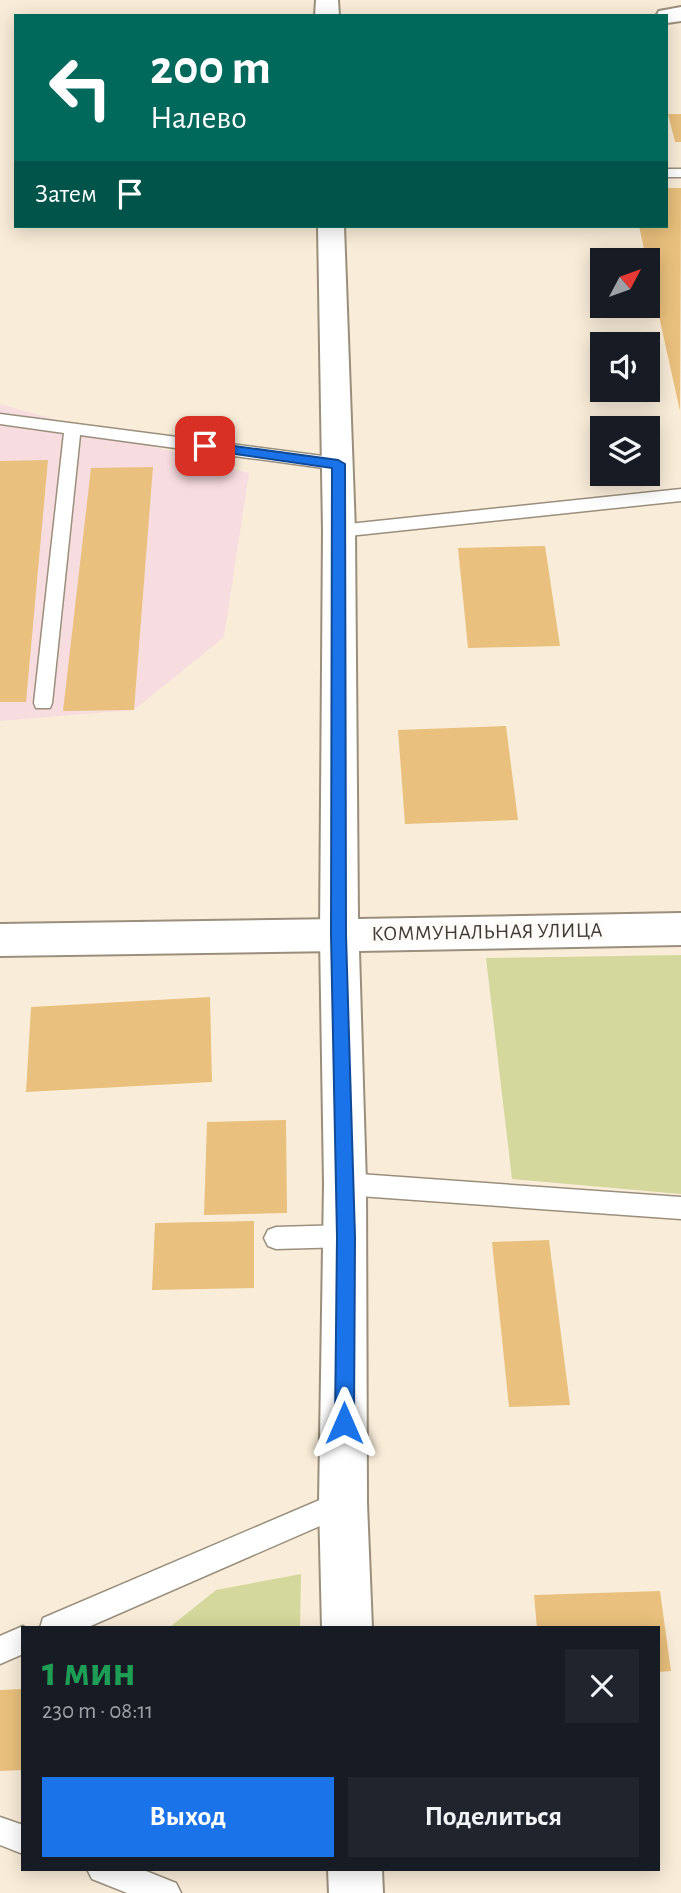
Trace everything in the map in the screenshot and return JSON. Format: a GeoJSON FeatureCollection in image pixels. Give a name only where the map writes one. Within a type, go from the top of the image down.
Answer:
{"type":"FeatureCollection","features":[{"type":"Feature","properties":{"kind":"main road"},"geometry":{"type":"LineString","coordinates":[[331,228],[337,364],[339,531],[338,935],[346,1237],[343,1503],[347,1626]]}},
{"type":"Feature","properties":{"kind":"main road","name":"КОММУНАЛЬНАЯ УЛИЦА"},"geometry":{"type":"LineString","coordinates":[[0,940],[681,929]]}},
{"type":"Feature","properties":{"kind":"main road"},"geometry":{"type":"LineString","coordinates":[[355,1871],[356,1893]]}},
{"type":"Feature","properties":{"kind":"lane"},"geometry":{"type":"LineString","coordinates":[[0,419],[338,464]]}},
{"type":"Feature","properties":{"kind":"lane"},"geometry":{"type":"LineString","coordinates":[[43,703],[73,428]]}},
{"type":"Feature","properties":{"kind":"lane"},"geometry":{"type":"LineString","coordinates":[[339,531],[681,495]]}},
{"type":"Feature","properties":{"kind":"lane"},"geometry":{"type":"LineString","coordinates":[[345,1184],[681,1208]]}},
{"type":"Feature","properties":{"kind":"lane"},"geometry":{"type":"LineString","coordinates":[[276,1238],[346,1237]]}},
{"type":"Feature","properties":{"kind":"lane"},"geometry":{"type":"LineString","coordinates":[[58,1626],[343,1503]]}},
{"type":"Feature","properties":{"kind":"lane"},"geometry":{"type":"LineString","coordinates":[[0,1650],[21,1641]]}},
{"type":"Feature","properties":{"kind":"lane"},"geometry":{"type":"LineString","coordinates":[[0,1831],[21,1839]]}},
{"type":"Feature","properties":{"kind":"lane"},"geometry":{"type":"LineString","coordinates":[[107,1871],[166,1893]]}},
{"type":"Feature","properties":{"kind":"shaded area"},"geometry":{"type":"Polygon","coordinates":[[[0,404],[249,473],[224,637],[134,710],[0,721],[0,404]]]}},
{"type":"Feature","properties":{"kind":"green space"},"geometry":{"type":"Polygon","coordinates":[[[681,955],[681,1194],[512,1179],[486,958],[681,955]]]}},
{"type":"Feature","properties":{"kind":"green space"},"geometry":{"type":"Polygon","coordinates":[[[301,1574],[300,1626],[171,1626],[216,1590],[301,1574]]]}},
{"type":"Feature","properties":{"kind":"building"},"geometry":{"type":"Polygon","coordinates":[[[668,114],[681,114],[681,142],[675,142],[668,114]]]}},
{"type":"Feature","properties":{"kind":"building"},"geometry":{"type":"Polygon","coordinates":[[[668,188],[681,188],[680,411],[659,318],[660,248],[644,248],[639,228],[668,228],[668,188]]]}},
{"type":"Feature","properties":{"kind":"building"},"geometry":{"type":"Polygon","coordinates":[[[48,460],[26,702],[0,702],[0,461],[48,460]]]}},
{"type":"Feature","properties":{"kind":"building"},"geometry":{"type":"Polygon","coordinates":[[[153,467],[134,710],[63,711],[91,468],[153,467]]]}},
{"type":"Feature","properties":{"kind":"building"},"geometry":{"type":"Polygon","coordinates":[[[545,546],[560,646],[468,648],[458,548],[545,546]]]}},
{"type":"Feature","properties":{"kind":"building"},"geometry":{"type":"Polygon","coordinates":[[[506,726],[518,820],[405,824],[398,730],[506,726]]]}},
{"type":"Feature","properties":{"kind":"building"},"geometry":{"type":"Polygon","coordinates":[[[210,997],[212,1082],[26,1092],[31,1007],[210,997]]]}},
{"type":"Feature","properties":{"kind":"building"},"geometry":{"type":"Polygon","coordinates":[[[286,1120],[287,1213],[204,1215],[207,1122],[286,1120]]]}},
{"type":"Feature","properties":{"kind":"building"},"geometry":{"type":"Polygon","coordinates":[[[254,1221],[254,1288],[152,1290],[155,1223],[254,1221]]]}},
{"type":"Feature","properties":{"kind":"building"},"geometry":{"type":"Polygon","coordinates":[[[549,1240],[570,1405],[509,1407],[492,1242],[549,1240]]]}},
{"type":"Feature","properties":{"kind":"building"},"geometry":{"type":"Polygon","coordinates":[[[660,1591],[671,1671],[660,1672],[660,1626],[537,1626],[534,1595],[660,1591]]]}},
{"type":"Feature","properties":{"kind":"building"},"geometry":{"type":"Polygon","coordinates":[[[21,1689],[21,1770],[0,1771],[0,1690],[21,1689]]]}},
{"type":"Feature","properties":{"kind":"route"},"geometry":{"type":"LineString","coordinates":[[205,446],[338,464],[338,935],[346,1237],[344,1423]]}}]}
